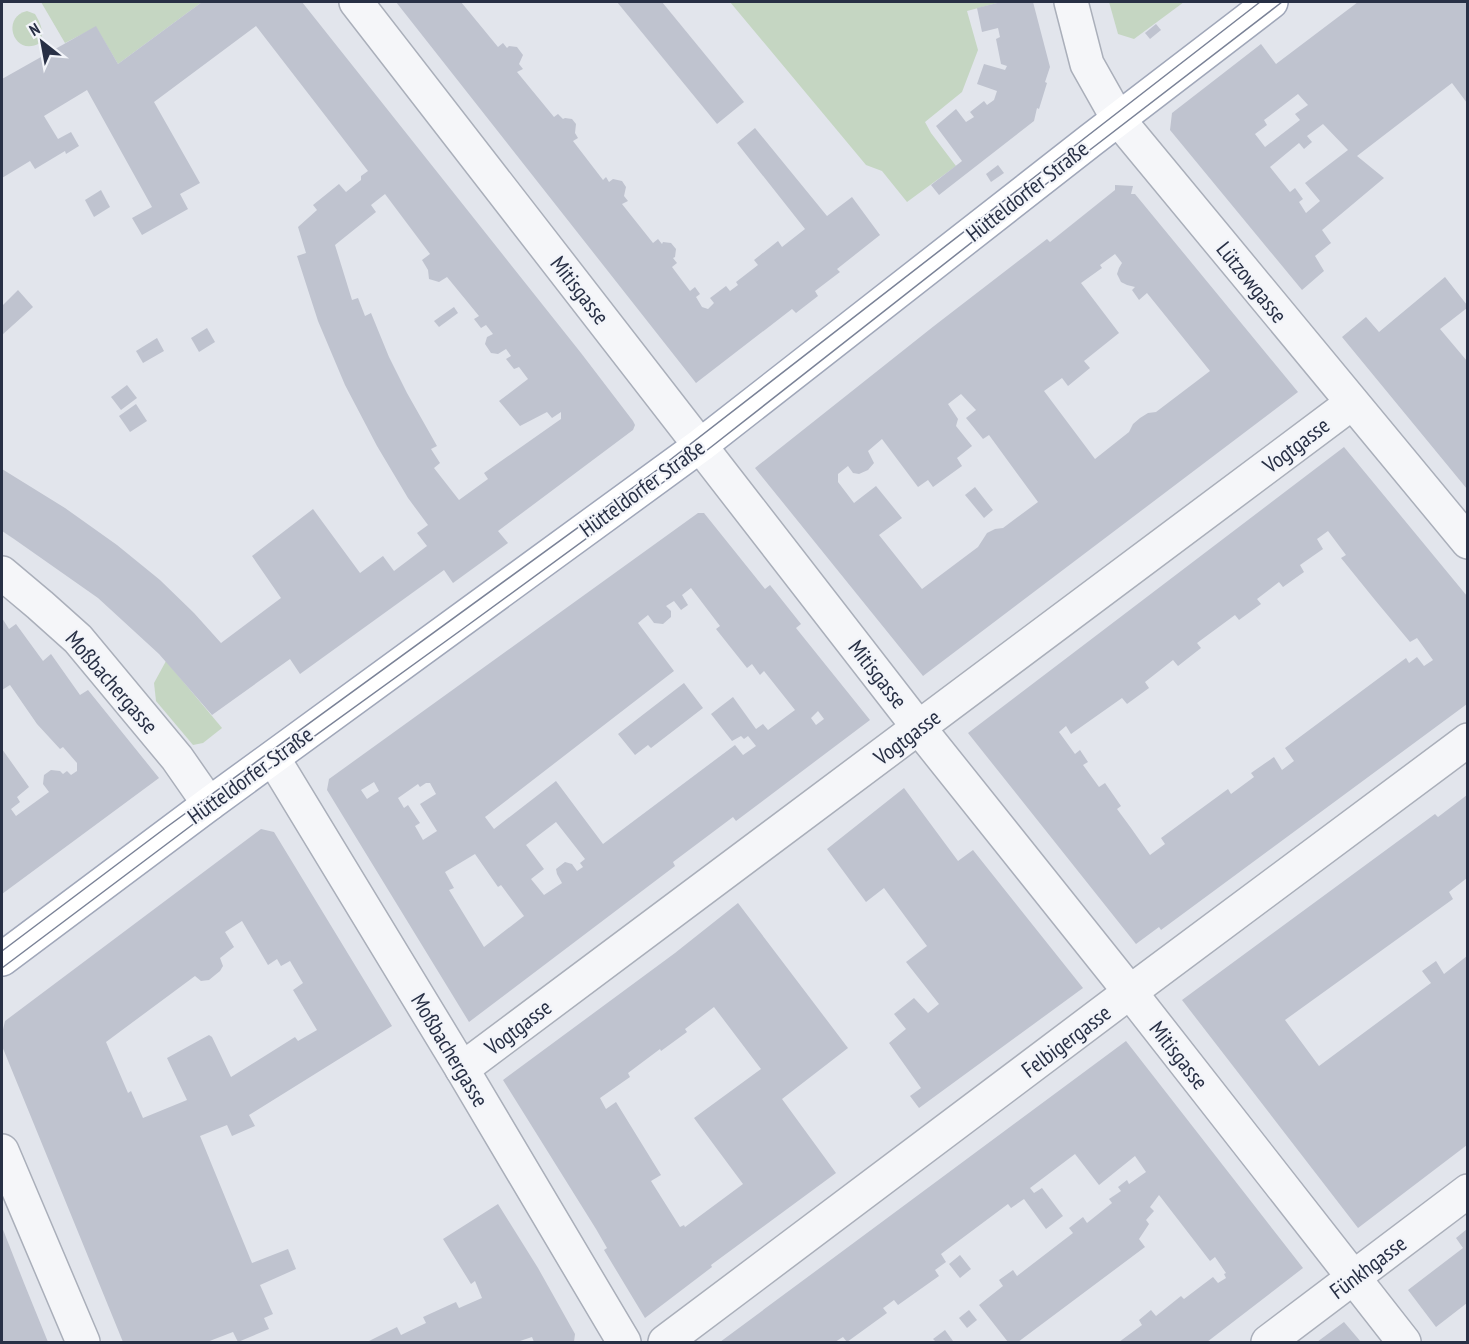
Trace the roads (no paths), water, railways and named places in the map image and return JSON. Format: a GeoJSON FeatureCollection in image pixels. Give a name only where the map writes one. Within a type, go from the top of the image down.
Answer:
{"type":"FeatureCollection","features":[{"type":"Feature","properties":{"kind":"main road","name":"Hütteldorfer Straße"},"geometry":{"type":"LineString","coordinates":[[2,959],[209,804],[701,445],[1271,2]]}},
{"type":"Feature","properties":{"kind":"street","name":"Mitisgasse"},"geometry":{"type":"LineString","coordinates":[[356,2],[919,728],[1130,992],[1404,1342]]}},
{"type":"Feature","properties":{"kind":"street","name":"Lützowgasse"},"geometry":{"type":"LineString","coordinates":[[1071,2],[1087,64],[1118,119],[1467,543]]}},
{"type":"Feature","properties":{"kind":"street","name":"Vogtgasse"},"geometry":{"type":"LineString","coordinates":[[462,1069],[1352,403]]}},
{"type":"Feature","properties":{"kind":"street","name":"Moßbachergasse"},"geometry":{"type":"LineString","coordinates":[[2,573],[78,639],[177,758],[209,804]]}},
{"type":"Feature","properties":{"kind":"street","name":"Felbigergasse"},"geometry":{"type":"LineString","coordinates":[[665,1342],[1467,740]]}},
{"type":"Feature","properties":{"kind":"street","name":"Moßbachergasse"},"geometry":{"type":"LineString","coordinates":[[273,759],[462,1069],[624,1342]]}},
{"type":"Feature","properties":{"kind":"street"},"geometry":{"type":"LineString","coordinates":[[2,1151],[83,1342]]}},
{"type":"Feature","properties":{"kind":"street","name":"Fünkhgasse"},"geometry":{"type":"LineString","coordinates":[[1268,1342],[1467,1191]]}},
{"type":"Feature","properties":{"kind":"tram line"},"geometry":{"type":"LineString","coordinates":[[2,951],[164,829],[657,470],[1260,2]]}},
{"type":"Feature","properties":{"kind":"tram line"},"geometry":{"type":"LineString","coordinates":[[2,968],[200,819],[706,451],[1282,2]]}}]}
